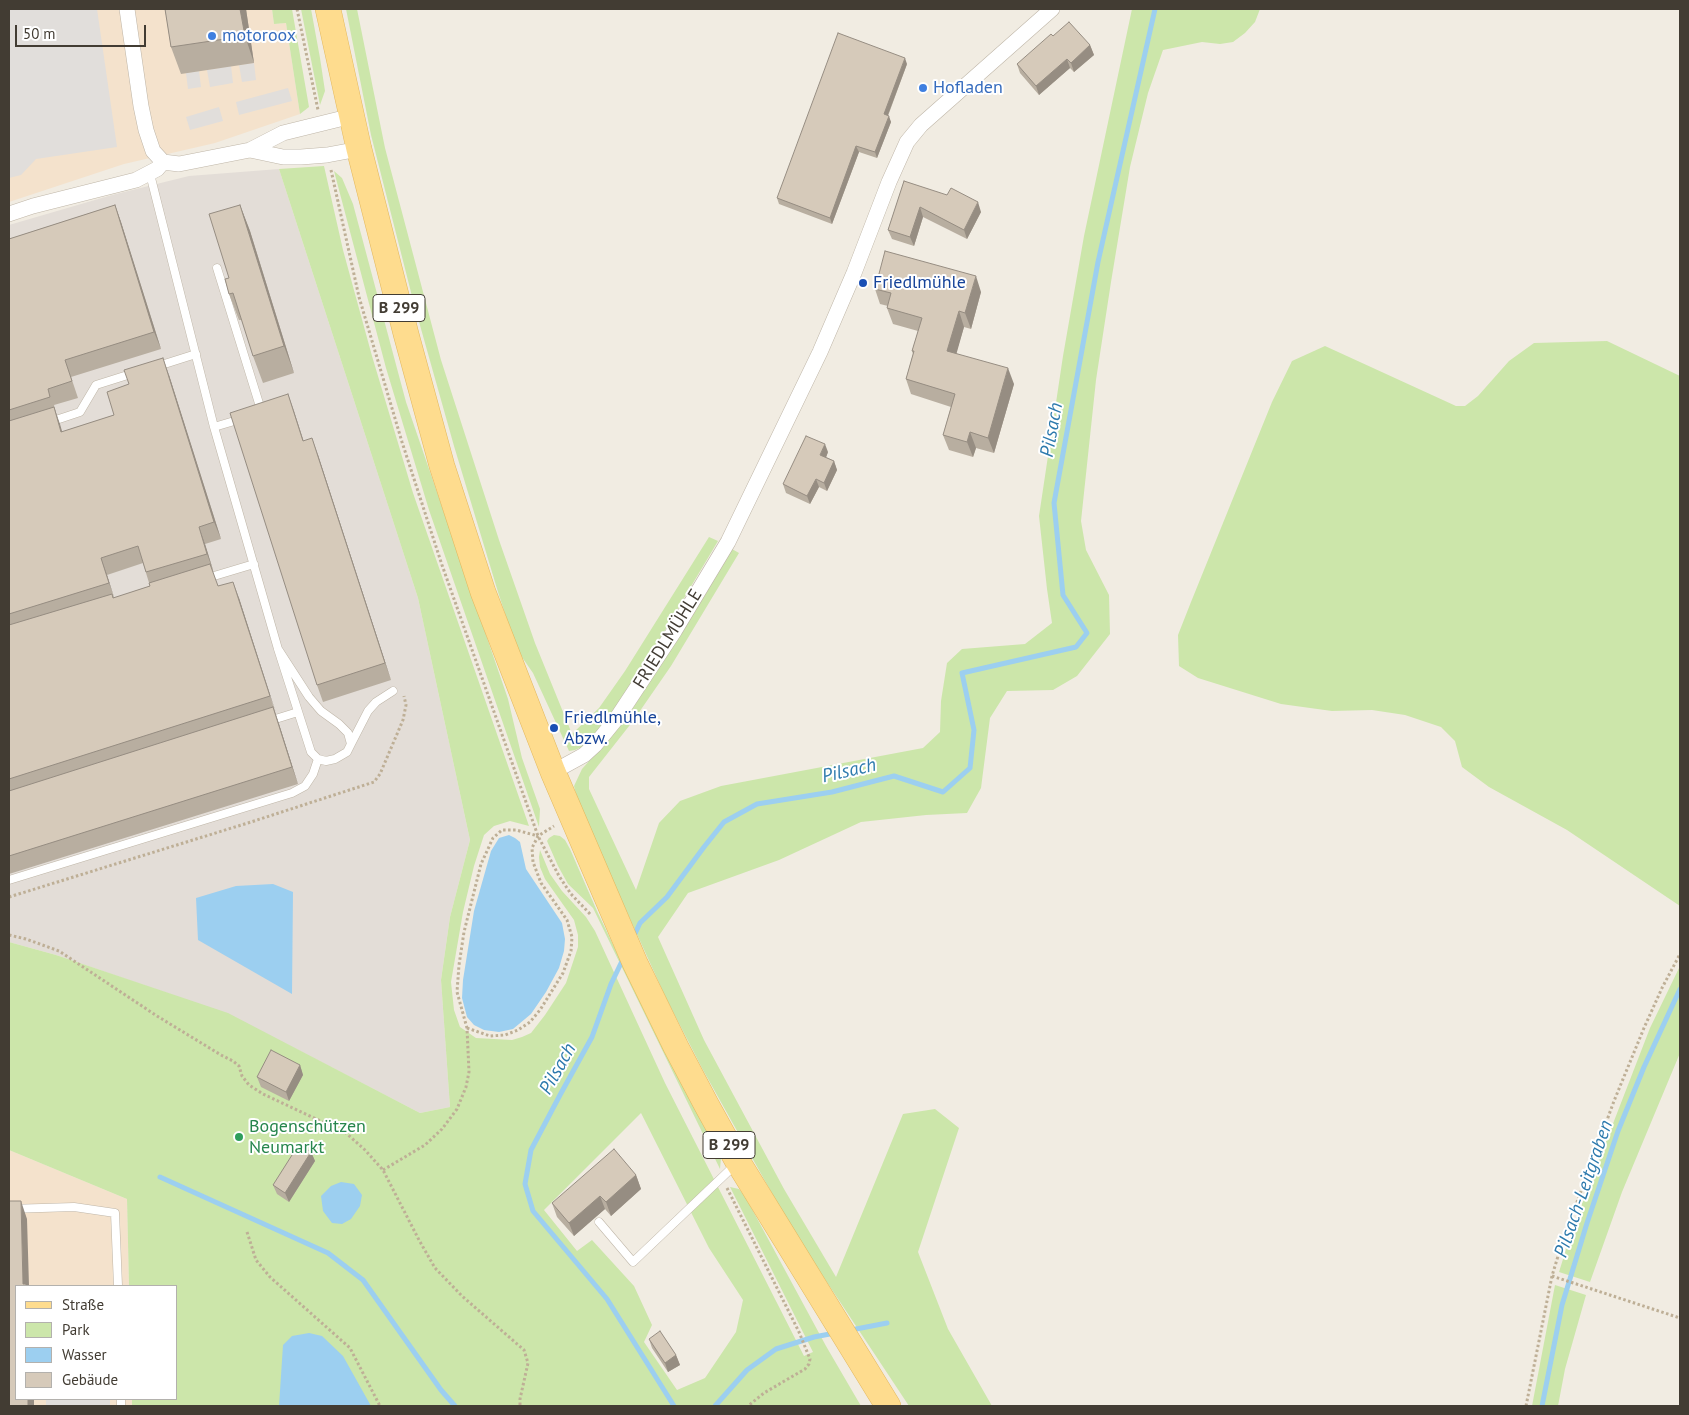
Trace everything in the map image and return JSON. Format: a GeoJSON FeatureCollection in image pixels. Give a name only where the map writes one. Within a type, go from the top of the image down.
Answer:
{"type":"FeatureCollection","features":[{"type":"Feature","properties":{"kind":"main road","name":"B 299"},"geometry":{"type":"LineString","coordinates":[[328,9],[359,149],[406,334],[460,525],[483,592],[553,772],[604,918],[635,963],[676,1047],[738,1162],[888,1406]]}},
{"type":"Feature","properties":{"kind":"street"},"geometry":{"type":"LineString","coordinates":[[127,9],[140,106],[153,151],[163,162],[179,164],[250,150],[284,133],[352,116]]}},
{"type":"Feature","properties":{"kind":"street","name":"FRIEDLMÜHLE"},"geometry":{"type":"LineString","coordinates":[[553,772],[584,755],[595,745],[617,718],[670,638],[728,542],[820,352],[854,273],[889,182],[908,142],[921,125],[1052,9]]}},
{"type":"Feature","properties":{"kind":"street"},"geometry":{"type":"LineString","coordinates":[[250,150],[283,157],[301,157],[327,155],[359,149]]}},
{"type":"Feature","properties":{"kind":"street"},"geometry":{"type":"LineString","coordinates":[[9,214],[33,206],[136,180],[150,174],[163,162]]}},
{"type":"Feature","properties":{"kind":"lane"},"geometry":{"type":"LineString","coordinates":[[150,174],[214,427],[278,649],[311,752],[318,759],[326,761],[335,759],[348,752],[368,711],[376,702],[393,690]]}},
{"type":"Feature","properties":{"kind":"lane"},"geometry":{"type":"LineString","coordinates":[[214,427],[262,413],[217,268]]}},
{"type":"Feature","properties":{"kind":"lane"},"geometry":{"type":"LineString","coordinates":[[150,368],[196,354]]}},
{"type":"Feature","properties":{"kind":"lane"},"geometry":{"type":"LineString","coordinates":[[44,423],[80,412],[96,385],[142,371]]}},
{"type":"Feature","properties":{"kind":"lane"},"geometry":{"type":"LineString","coordinates":[[197,581],[254,564]]}},
{"type":"Feature","properties":{"kind":"lane"},"geometry":{"type":"LineString","coordinates":[[278,649],[309,696],[321,711],[339,724],[348,734],[351,744]]}},
{"type":"Feature","properties":{"kind":"lane"},"geometry":{"type":"LineString","coordinates":[[261,724],[298,712]]}},
{"type":"Feature","properties":{"kind":"lane"},"geometry":{"type":"LineString","coordinates":[[9,880],[292,793],[305,786],[313,774],[318,759]]}},
{"type":"Feature","properties":{"kind":"lane"},"geometry":{"type":"LineString","coordinates":[[599,1222],[633,1262],[738,1162]]}},
{"type":"Feature","properties":{"kind":"lane"},"geometry":{"type":"LineString","coordinates":[[9,1209],[74,1207],[115,1213],[118,1285]]}},
{"type":"Feature","properties":{"kind":"path"},"geometry":{"type":"LineString","coordinates":[[297,9],[316,103]]}},
{"type":"Feature","properties":{"kind":"path"},"geometry":{"type":"LineString","coordinates":[[331,172],[359,297],[402,442],[442,566],[538,836],[559,876],[572,894],[604,918]]}},
{"type":"Feature","properties":{"kind":"path"},"geometry":{"type":"LineString","coordinates":[[383,1170],[425,1145],[442,1129],[457,1109],[470,1072],[467,1028],[457,992],[459,965],[472,894],[484,856],[493,838],[502,830],[516,830],[538,836]]}},
{"type":"Feature","properties":{"kind":"path"},"geometry":{"type":"LineString","coordinates":[[467,1028],[490,1036],[518,1030],[530,1022],[554,989],[568,961],[572,937],[568,920],[541,883],[533,862],[532,848],[538,836]]}},
{"type":"Feature","properties":{"kind":"path"},"geometry":{"type":"LineString","coordinates":[[9,935],[60,950],[157,1016],[233,1061],[239,1066],[242,1076],[250,1085],[263,1094],[346,1133],[365,1150],[383,1170],[419,1240],[436,1268],[462,1296],[524,1350],[528,1363],[520,1406]]}},
{"type":"Feature","properties":{"kind":"path"},"geometry":{"type":"LineString","coordinates":[[1526,1406],[1552,1276],[1562,1243],[1618,1092],[1662,988],[1680,954]]}},
{"type":"Feature","properties":{"kind":"path"},"geometry":{"type":"LineString","coordinates":[[247,1232],[256,1260],[270,1277],[350,1348],[380,1406]]}},
{"type":"Feature","properties":{"kind":"path"},"geometry":{"type":"LineString","coordinates":[[1552,1276],[1680,1318]]}},
{"type":"Feature","properties":{"kind":"path"},"geometry":{"type":"LineString","coordinates":[[748,1406],[764,1393],[805,1369],[809,1364],[809,1354],[799,1332]]}},
{"type":"Feature","properties":{"kind":"shaded area"},"geometry":{"type":"Polygon","coordinates":[[[9,9],[272,9],[274,24],[286,23],[300,114],[215,143],[124,164],[9,202],[9,9]]]}},
{"type":"Feature","properties":{"kind":"shaded area"},"geometry":{"type":"Polygon","coordinates":[[[9,9],[97,9],[117,147],[36,159],[21,175],[9,178],[9,9]]]}},
{"type":"Feature","properties":{"kind":"shaded area"},"geometry":{"type":"Polygon","coordinates":[[[254,63],[256,80],[242,82],[239,65],[254,63]]]}},
{"type":"Feature","properties":{"kind":"shaded area"},"geometry":{"type":"Polygon","coordinates":[[[231,66],[233,83],[210,87],[207,70],[231,66]]]}},
{"type":"Feature","properties":{"kind":"shaded area"},"geometry":{"type":"Polygon","coordinates":[[[199,71],[201,87],[188,89],[186,73],[199,71]]]}},
{"type":"Feature","properties":{"kind":"shaded area"},"geometry":{"type":"Polygon","coordinates":[[[288,88],[292,101],[239,115],[236,102],[288,88]]]}},
{"type":"Feature","properties":{"kind":"shaded area"},"geometry":{"type":"Polygon","coordinates":[[[219,107],[223,121],[190,130],[186,117],[219,107]]]}},
{"type":"Feature","properties":{"kind":"shaded area"},"geometry":{"type":"Polygon","coordinates":[[[279,169],[418,598],[470,840],[450,917],[441,980],[450,1107],[420,1113],[228,1014],[56,955],[9,942],[9,225],[112,195],[189,176],[279,169]]]}},
{"type":"Feature","properties":{"kind":"shaded area"},"geometry":{"type":"Polygon","coordinates":[[[9,1150],[127,1199],[129,1285],[15,1285],[15,1400],[132,1400],[132,1406],[9,1406],[9,1150]]]}},
{"type":"Feature","properties":{"kind":"shaded area"},"geometry":{"type":"Polygon","coordinates":[[[46,1400],[110,1400],[110,1406],[46,1406],[46,1400]]]}},
{"type":"Feature","properties":{"kind":"green space"},"geometry":{"type":"Polygon","coordinates":[[[272,9],[292,9],[309,107],[300,114],[286,23],[274,24],[272,9]]]}},
{"type":"Feature","properties":{"kind":"green space"},"geometry":{"type":"Polygon","coordinates":[[[301,9],[311,9],[325,91],[320,105],[301,9]]]}},
{"type":"Feature","properties":{"kind":"green space"},"geometry":{"type":"Polygon","coordinates":[[[346,9],[357,9],[385,148],[441,360],[499,540],[535,643],[572,734],[599,708],[625,671],[709,537],[718,541],[649,657],[614,711],[582,747],[575,750],[569,751],[533,673],[517,650],[498,592],[414,304],[371,135],[346,9]]]}},
{"type":"Feature","properties":{"kind":"green space"},"geometry":{"type":"Polygon","coordinates":[[[1132,9],[1260,9],[1255,22],[1233,42],[1220,44],[1202,42],[1163,50],[1148,93],[1130,167],[1096,380],[1081,521],[1086,550],[1109,595],[1110,634],[1077,676],[1053,690],[1007,691],[990,718],[981,788],[967,813],[861,822],[779,860],[688,893],[658,937],[704,1040],[784,1189],[836,1277],[903,1114],[935,1109],[959,1128],[918,1252],[948,1329],[992,1406],[909,1406],[793,1231],[703,1070],[666,998],[615,886],[577,798],[574,786],[582,769],[622,724],[659,668],[732,549],[739,553],[671,666],[633,721],[589,777],[589,789],[636,890],[659,823],[680,801],[721,786],[923,748],[940,732],[941,701],[947,663],[962,649],[1025,644],[1052,623],[1039,516],[1063,356],[1084,236],[1132,9]]]}},
{"type":"Feature","properties":{"kind":"green space"},"geometry":{"type":"Polygon","coordinates":[[[324,166],[343,250],[413,493],[529,826],[510,821],[494,826],[484,835],[463,912],[451,982],[454,1010],[460,1027],[476,1038],[512,1040],[522,1037],[531,1033],[566,983],[578,947],[578,935],[574,920],[545,879],[540,867],[540,850],[550,874],[562,891],[586,917],[595,931],[665,1083],[804,1356],[813,1352],[730,1187],[739,1189],[746,1198],[826,1346],[861,1406],[132,1406],[132,1400],[178,1400],[178,1285],[129,1285],[127,1199],[9,1150],[9,942],[56,955],[228,1013],[420,1113],[450,1107],[441,980],[450,917],[470,840],[418,598],[279,169],[324,166]],[[641,1113],[544,1210],[577,1251],[592,1240],[634,1286],[652,1325],[644,1342],[677,1390],[705,1378],[736,1332],[743,1300],[709,1248],[641,1113]]]}},
{"type":"Feature","properties":{"kind":"green space"},"geometry":{"type":"Polygon","coordinates":[[[334,171],[342,178],[353,204],[406,402],[508,699],[522,758],[540,809],[539,827],[429,510],[386,368],[334,171]]]}},
{"type":"Feature","properties":{"kind":"green space"},"geometry":{"type":"Polygon","coordinates":[[[1607,341],[1680,376],[1680,906],[1567,830],[1489,787],[1462,767],[1455,741],[1441,727],[1405,715],[1372,710],[1332,711],[1281,704],[1198,678],[1179,666],[1178,635],[1272,402],[1292,361],[1325,346],[1456,406],[1465,406],[1478,396],[1509,361],[1534,343],[1607,341]]]}},
{"type":"Feature","properties":{"kind":"green space"},"geometry":{"type":"Polygon","coordinates":[[[554,835],[560,836],[565,840],[570,849],[597,911],[650,1022],[721,1158],[720,1169],[593,908],[568,884],[558,866],[547,841],[554,835]]]}},
{"type":"Feature","properties":{"kind":"green space"},"geometry":{"type":"Polygon","coordinates":[[[1680,966],[1680,1053],[1622,1192],[1590,1282],[1559,1272],[1573,1227],[1650,1028],[1680,966]]]}},
{"type":"Feature","properties":{"kind":"green space"},"geometry":{"type":"Polygon","coordinates":[[[1555,1285],[1586,1295],[1565,1369],[1558,1406],[1532,1406],[1555,1285]]]}},
{"type":"Feature","properties":{"kind":"water"},"geometry":{"type":"Polygon","coordinates":[[[509,835],[520,842],[526,869],[562,923],[565,939],[559,968],[531,1014],[513,1029],[499,1032],[484,1030],[474,1025],[467,1017],[462,998],[474,911],[491,851],[499,838],[509,835]]]}},
{"type":"Feature","properties":{"kind":"water"},"geometry":{"type":"Polygon","coordinates":[[[273,884],[293,892],[292,994],[198,940],[196,898],[236,886],[273,884]]]}},
{"type":"Feature","properties":{"kind":"water"},"geometry":{"type":"Polygon","coordinates":[[[341,1182],[354,1184],[362,1195],[360,1206],[351,1219],[342,1224],[332,1223],[323,1211],[321,1196],[331,1186],[341,1182]]]}},
{"type":"Feature","properties":{"kind":"water"},"geometry":{"type":"Polygon","coordinates":[[[309,1333],[322,1336],[343,1356],[371,1406],[279,1406],[283,1345],[292,1336],[309,1333]]]}},
{"type":"Feature","properties":{"kind":"building"},"geometry":{"type":"Polygon","coordinates":[[[165,9],[240,9],[245,36],[171,47],[165,9]]]}},
{"type":"Feature","properties":{"kind":"building"},"geometry":{"type":"Polygon","coordinates":[[[1069,22],[1090,45],[1071,63],[1067,59],[1036,86],[1017,64],[1051,34],[1053,36],[1069,22]]]}},
{"type":"Feature","properties":{"kind":"building"},"geometry":{"type":"Polygon","coordinates":[[[838,33],[905,58],[884,114],[889,116],[875,152],[856,146],[830,218],[777,198],[838,33]]]}},
{"type":"Feature","properties":{"kind":"building"},"geometry":{"type":"Polygon","coordinates":[[[904,181],[947,195],[951,188],[978,202],[964,230],[920,207],[910,237],[888,230],[904,181]]]}},
{"type":"Feature","properties":{"kind":"building"},"geometry":{"type":"Polygon","coordinates":[[[115,205],[154,332],[65,360],[72,381],[48,389],[50,397],[9,410],[9,239],[115,205]]]}},
{"type":"Feature","properties":{"kind":"building"},"geometry":{"type":"Polygon","coordinates":[[[240,205],[284,346],[253,356],[233,293],[229,294],[225,279],[229,278],[209,214],[240,205]]]}},
{"type":"Feature","properties":{"kind":"building"},"geometry":{"type":"Polygon","coordinates":[[[885,251],[976,276],[965,313],[959,311],[947,351],[1008,368],[988,438],[970,432],[967,442],[943,435],[955,394],[906,379],[922,318],[887,308],[891,293],[875,289],[885,251]]]}},
{"type":"Feature","properties":{"kind":"building"},"geometry":{"type":"Polygon","coordinates":[[[163,358],[214,522],[199,527],[207,554],[146,572],[138,546],[101,558],[109,583],[9,614],[9,421],[54,407],[61,432],[114,415],[107,392],[129,384],[124,370],[163,358]]]}},
{"type":"Feature","properties":{"kind":"building"},"geometry":{"type":"Polygon","coordinates":[[[288,394],[303,441],[312,438],[385,663],[317,685],[230,413],[288,394]]]}},
{"type":"Feature","properties":{"kind":"building"},"geometry":{"type":"Polygon","coordinates":[[[806,436],[825,444],[820,455],[834,461],[824,483],[816,479],[807,496],[783,484],[806,436]]]}},
{"type":"Feature","properties":{"kind":"building"},"geometry":{"type":"Polygon","coordinates":[[[210,564],[218,586],[233,582],[270,696],[9,779],[9,625],[112,594],[113,598],[150,586],[149,583],[210,564]]]}},
{"type":"Feature","properties":{"kind":"building"},"geometry":{"type":"Polygon","coordinates":[[[273,707],[292,767],[9,856],[9,791],[273,707]]]}},
{"type":"Feature","properties":{"kind":"building"},"geometry":{"type":"Polygon","coordinates":[[[271,1050],[300,1065],[286,1092],[257,1077],[271,1050]]]}},
{"type":"Feature","properties":{"kind":"building"},"geometry":{"type":"Polygon","coordinates":[[[299,1144],[311,1152],[285,1193],[273,1185],[299,1144]]]}},
{"type":"Feature","properties":{"kind":"building"},"geometry":{"type":"Polygon","coordinates":[[[614,1149],[636,1175],[606,1202],[600,1196],[569,1223],[552,1203],[614,1149]]]}},
{"type":"Feature","properties":{"kind":"building"},"geometry":{"type":"Polygon","coordinates":[[[9,1201],[21,1201],[23,1284],[26,1285],[15,1285],[15,1400],[28,1400],[28,1406],[9,1406],[9,1201]]]}},
{"type":"Feature","properties":{"kind":"building"},"geometry":{"type":"Polygon","coordinates":[[[660,1331],[676,1355],[665,1363],[649,1339],[660,1331]]]}},
{"type":"Feature","properties":{"kind":"waterway","name":"Pilsach"},"geometry":{"type":"LineString","coordinates":[[633,938],[640,923],[667,897],[724,822],[757,804],[832,792],[894,776],[943,792],[970,768],[974,730],[962,673],[1076,647],[1087,633],[1063,595],[1054,503],[1098,262],[1155,9]]}},
{"type":"Feature","properties":{"kind":"waterway","name":"Pilsach"},"geometry":{"type":"LineString","coordinates":[[624,957],[611,984],[592,1037],[531,1150],[525,1184],[533,1211],[607,1299],[674,1406]]}},
{"type":"Feature","properties":{"kind":"waterway","name":"Pilsach-Leitgraben"},"geometry":{"type":"LineString","coordinates":[[1542,1406],[1562,1305],[1587,1223],[1618,1131],[1644,1067],[1680,989]]}},
{"type":"Feature","properties":{"kind":"waterway"},"geometry":{"type":"LineString","coordinates":[[160,1177],[328,1253],[363,1280],[441,1390],[455,1406]]}},
{"type":"Feature","properties":{"kind":"waterway"},"geometry":{"type":"LineString","coordinates":[[851,1330],[887,1323]]}},
{"type":"Feature","properties":{"kind":"waterway"},"geometry":{"type":"LineString","coordinates":[[715,1406],[747,1370],[776,1349],[814,1337],[835,1333]]}},
{"type":"Feature","properties":{"kind":"place","name":"motoroox"},"geometry":{"type":"Point","coordinates":[212,36]}},
{"type":"Feature","properties":{"kind":"place","name":"Hofladen"},"geometry":{"type":"Point","coordinates":[923,88]}},
{"type":"Feature","properties":{"kind":"place","name":"Friedlmühle"},"geometry":{"type":"Point","coordinates":[863,283]}},
{"type":"Feature","properties":{"kind":"place","name":"Friedlmühle, Abzw."},"geometry":{"type":"Point","coordinates":[554,728]}},
{"type":"Feature","properties":{"kind":"place","name":"Bogenschützen Neumarkt"},"geometry":{"type":"Point","coordinates":[239,1137]}}]}
